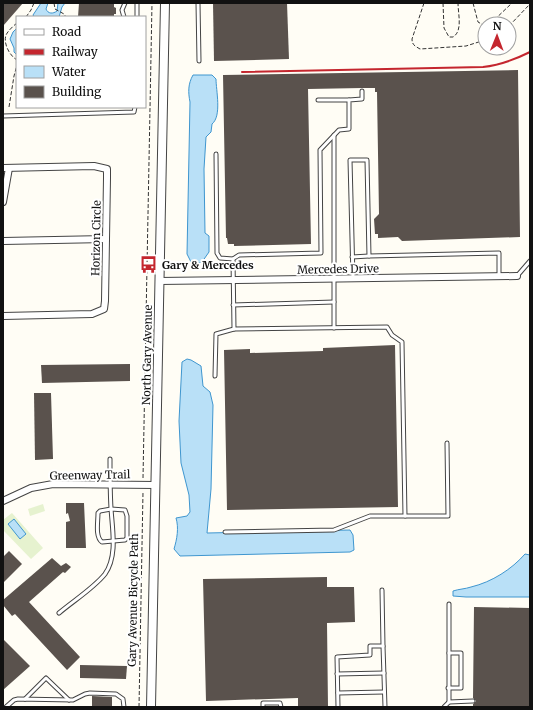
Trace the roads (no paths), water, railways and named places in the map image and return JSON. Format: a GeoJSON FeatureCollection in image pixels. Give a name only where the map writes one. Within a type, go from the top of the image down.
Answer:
{"type":"FeatureCollection","features":[{"type":"Feature","properties":{"kind":"street","name":"North Gary Avenue"},"geometry":{"type":"LineString","coordinates":[[151,707],[165,3]]}},
{"type":"Feature","properties":{"kind":"street","name":"Horizon Circle"},"geometry":{"type":"LineString","coordinates":[[3,316],[92,314],[104,309],[105,301],[106,169],[94,166],[6,168]]}},
{"type":"Feature","properties":{"kind":"street"},"geometry":{"type":"LineString","coordinates":[[3,202],[6,168]]}},
{"type":"Feature","properties":{"kind":"street"},"geometry":{"type":"LineString","coordinates":[[3,241],[106,240]]}},
{"type":"Feature","properties":{"kind":"street","name":"Mercedes Drive"},"geometry":{"type":"LineString","coordinates":[[159,281],[353,280],[517,276]]}},
{"type":"Feature","properties":{"kind":"street","name":"Greenway Trail"},"geometry":{"type":"LineString","coordinates":[[3,501],[22,492],[46,485],[156,485]]}},
{"type":"Feature","properties":{"kind":"lane"},"geometry":{"type":"LineString","coordinates":[[124,16],[122,10],[125,3]]}},
{"type":"Feature","properties":{"kind":"lane"},"geometry":{"type":"LineString","coordinates":[[137,3],[137,16]]}},
{"type":"Feature","properties":{"kind":"lane"},"geometry":{"type":"LineString","coordinates":[[198,3],[199,61]]}},
{"type":"Feature","properties":{"kind":"lane"},"geometry":{"type":"LineString","coordinates":[[318,100],[362,99],[362,91]]}},
{"type":"Feature","properties":{"kind":"lane"},"geometry":{"type":"LineString","coordinates":[[216,154],[217,253],[220,258],[233,259],[239,255],[321,253],[320,150],[339,130],[349,128],[349,100]]}},
{"type":"Feature","properties":{"kind":"lane"},"geometry":{"type":"LineString","coordinates":[[3,116],[134,112],[135,108]]}},
{"type":"Feature","properties":{"kind":"lane"},"geometry":{"type":"LineString","coordinates":[[334,135],[334,328]]}},
{"type":"Feature","properties":{"kind":"lane"},"geometry":{"type":"LineString","coordinates":[[353,280],[350,160],[367,160],[369,256]]}},
{"type":"Feature","properties":{"kind":"lane"},"geometry":{"type":"LineString","coordinates":[[352,257],[499,253],[499,276]]}},
{"type":"Feature","properties":{"kind":"lane"},"geometry":{"type":"LineString","coordinates":[[233,259],[234,329]]}},
{"type":"Feature","properties":{"kind":"lane"},"geometry":{"type":"LineString","coordinates":[[517,276],[530,262]]}},
{"type":"Feature","properties":{"kind":"lane"},"geometry":{"type":"LineString","coordinates":[[233,305],[334,302]]}},
{"type":"Feature","properties":{"kind":"lane"},"geometry":{"type":"LineString","coordinates":[[215,376],[216,334],[234,329],[387,327],[392,335],[402,342],[405,516]]}},
{"type":"Feature","properties":{"kind":"lane"},"geometry":{"type":"LineString","coordinates":[[224,532],[334,530],[370,516],[448,516],[446,443]]}},
{"type":"Feature","properties":{"kind":"lane"},"geometry":{"type":"LineString","coordinates":[[59,613],[99,580],[111,563],[113,542],[110,459]]}},
{"type":"Feature","properties":{"kind":"lane"},"geometry":{"type":"LineString","coordinates":[[111,509],[125,510],[127,516],[127,538],[125,540],[113,542],[102,542],[98,536],[98,513],[100,511],[111,509]]}},
{"type":"Feature","properties":{"kind":"lane"},"geometry":{"type":"LineString","coordinates":[[382,590],[385,707]]}},
{"type":"Feature","properties":{"kind":"lane"},"geometry":{"type":"LineString","coordinates":[[449,604],[449,702]]}},
{"type":"Feature","properties":{"kind":"lane"},"geometry":{"type":"LineString","coordinates":[[338,707],[336,657],[370,655],[370,646],[383,646]]}},
{"type":"Feature","properties":{"kind":"lane"},"geometry":{"type":"LineString","coordinates":[[448,688],[461,688],[461,653],[449,653]]}},
{"type":"Feature","properties":{"kind":"lane"},"geometry":{"type":"LineString","coordinates":[[337,674],[384,673]]}},
{"type":"Feature","properties":{"kind":"lane"},"geometry":{"type":"LineString","coordinates":[[25,699],[46,678],[69,700]]}},
{"type":"Feature","properties":{"kind":"lane"},"geometry":{"type":"LineString","coordinates":[[338,693],[384,692]]}},
{"type":"Feature","properties":{"kind":"lane"},"geometry":{"type":"LineString","coordinates":[[6,707],[14,700],[69,700],[76,699],[85,694],[116,694],[123,699],[124,707]]}},
{"type":"Feature","properties":{"kind":"lane"},"geometry":{"type":"LineString","coordinates":[[444,707],[449,702],[473,701]]}},
{"type":"Feature","properties":{"kind":"lane"},"geometry":{"type":"LineString","coordinates":[[263,707],[263,703],[280,703],[280,707]]}},
{"type":"Feature","properties":{"kind":"water"},"geometry":{"type":"Polygon","coordinates":[[[41,3],[48,3],[46,9],[49,13],[54,13],[57,11],[58,3],[65,3],[59,16],[33,15],[41,3]]]}},
{"type":"Feature","properties":{"kind":"water"},"geometry":{"type":"Polygon","coordinates":[[[16,29],[16,54],[10,39],[16,29]]]}},
{"type":"Feature","properties":{"kind":"water"},"geometry":{"type":"Polygon","coordinates":[[[193,75],[212,75],[216,79],[218,103],[217,115],[212,124],[211,132],[206,137],[204,169],[205,233],[209,236],[209,252],[202,262],[197,263],[191,262],[187,254],[190,102],[189,85],[193,75]]]}},
{"type":"Feature","properties":{"kind":"water"},"geometry":{"type":"Polygon","coordinates":[[[187,359],[201,366],[203,386],[210,392],[213,405],[211,489],[207,533],[350,530],[353,535],[354,550],[350,552],[180,556],[174,549],[177,534],[176,518],[187,516],[190,512],[189,495],[181,463],[179,421],[182,362],[187,359]]]}},
{"type":"Feature","properties":{"kind":"water"},"geometry":{"type":"Polygon","coordinates":[[[14,519],[26,534],[20,539],[8,524],[14,519]]]}},
{"type":"Feature","properties":{"kind":"water"},"geometry":{"type":"Polygon","coordinates":[[[525,554],[530,555],[530,597],[453,596],[453,591],[479,585],[501,574],[514,565],[525,554]]]}},
{"type":"Feature","properties":{"kind":"railway"},"geometry":{"type":"LineString","coordinates":[[242,72],[483,67],[507,62],[530,52]]}},
{"type":"Feature","properties":{"kind":"place","name":"Gary & Mercedes"},"geometry":{"type":"Point","coordinates":[149,265]}}]}
